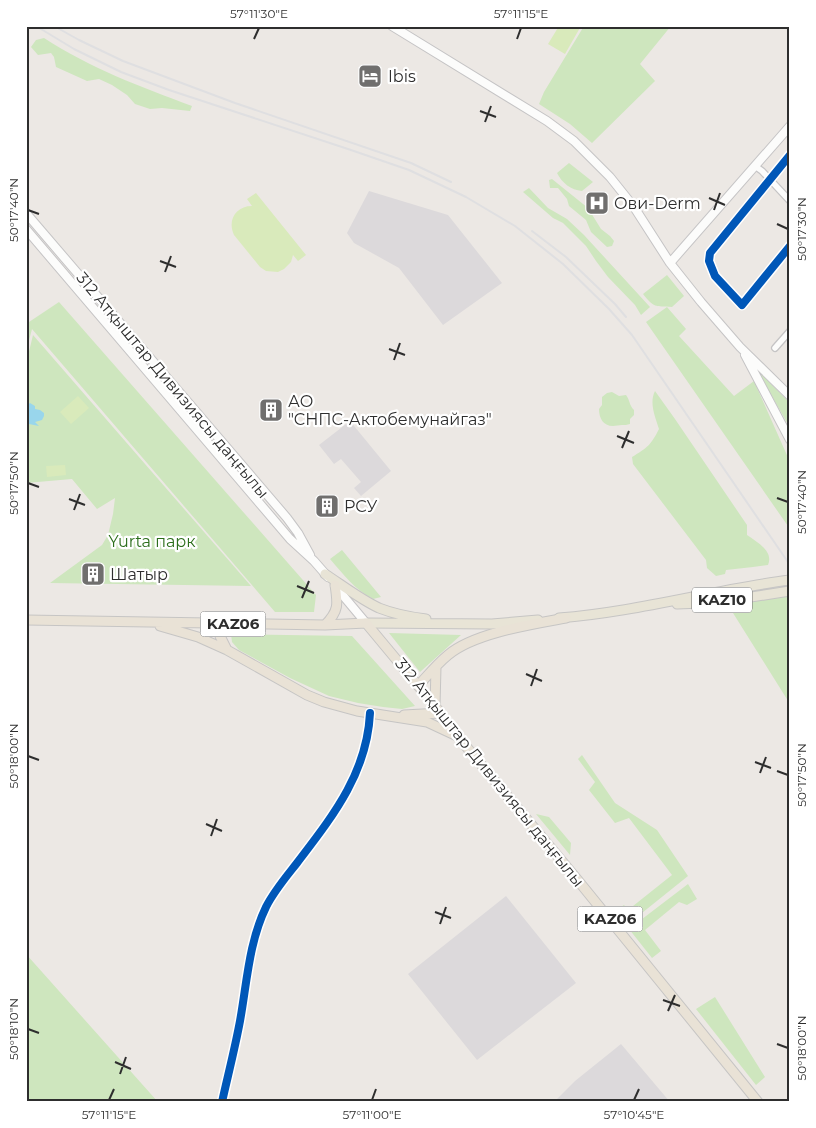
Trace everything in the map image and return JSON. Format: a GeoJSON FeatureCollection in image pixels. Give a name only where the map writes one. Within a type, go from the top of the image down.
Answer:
{"type":"FeatureCollection","features":[{"type":"Feature","properties":{"kind":"highway"},"geometry":{"type":"LineString","coordinates":[[325,625],[337,608],[334,585]]}},
{"type":"Feature","properties":{"kind":"highway"},"geometry":{"type":"LineString","coordinates":[[418,686],[449,654],[466,643],[538,623],[566,618]]}},
{"type":"Feature","properties":{"kind":"highway","name":"KАZ06"},"geometry":{"type":"LineString","coordinates":[[26,620],[325,625],[366,623]]}},
{"type":"Feature","properties":{"kind":"highway"},"geometry":{"type":"LineString","coordinates":[[141,622],[198,637],[227,650],[306,695],[330,704],[370,713],[427,722],[459,738]]}},
{"type":"Feature","properties":{"kind":"highway","name":"312 Атқыштар Дивизиясы даңғылы"},"geometry":{"type":"LineString","coordinates":[[366,623],[758,1102]]}},
{"type":"Feature","properties":{"kind":"highway"},"geometry":{"type":"LineString","coordinates":[[220,624],[220,636],[227,650]]}},
{"type":"Feature","properties":{"kind":"highway"},"geometry":{"type":"LineString","coordinates":[[392,716],[438,709],[436,666]]}},
{"type":"Feature","properties":{"kind":"main road"},"geometry":{"type":"LineString","coordinates":[[392,26],[547,121],[574,141],[610,177],[634,207],[670,263],[740,347],[790,396]]}},
{"type":"Feature","properties":{"kind":"main road"},"geometry":{"type":"LineString","coordinates":[[670,263],[790,126]]}},
{"type":"Feature","properties":{"kind":"main road","name":"312 Атқыштар Дивизиясы даңғылы"},"geometry":{"type":"LineString","coordinates":[[26,213],[264,491],[298,533],[324,574],[366,623]]}},
{"type":"Feature","properties":{"kind":"main road","name":"312 Атқыштар Дивизиясы даңғылы"},"geometry":{"type":"LineString","coordinates":[[26,229],[290,539],[314,561]]}},
{"type":"Feature","properties":{"kind":"main road"},"geometry":{"type":"LineString","coordinates":[[41,246],[49,239]]}},
{"type":"Feature","properties":{"kind":"main road"},"geometry":{"type":"LineString","coordinates":[[740,347],[790,440]]}},
{"type":"Feature","properties":{"kind":"main road"},"geometry":{"type":"LineString","coordinates":[[212,448],[221,441]]}},
{"type":"Feature","properties":{"kind":"main road"},"geometry":{"type":"LineString","coordinates":[[255,498],[264,491]]}},
{"type":"Feature","properties":{"kind":"main road"},"geometry":{"type":"LineString","coordinates":[[324,574],[379,608],[400,615],[458,624]]}},
{"type":"Feature","properties":{"kind":"main road","name":"KAZ10"},"geometry":{"type":"LineString","coordinates":[[366,623],[492,624],[566,618],[662,604],[690,597],[790,580]]}},
{"type":"Feature","properties":{"kind":"main road","name":"KAZ10"},"geometry":{"type":"LineString","coordinates":[[662,604],[692,604],[786,592]]}},
{"type":"Feature","properties":{"kind":"street"},"geometry":{"type":"LineString","coordinates":[[790,155],[710,253],[708,262],[715,276],[742,305],[790,246]]}},
{"type":"Feature","properties":{"kind":"street"},"geometry":{"type":"LineString","coordinates":[[755,166],[790,201]]}},
{"type":"Feature","properties":{"kind":"street"},"geometry":{"type":"LineString","coordinates":[[775,348],[790,330]]}},
{"type":"Feature","properties":{"kind":"street"},"geometry":{"type":"LineString","coordinates":[[222,1102],[240,1023],[257,929],[271,898],[336,808],[357,771],[368,737],[370,713]]}},
{"type":"Feature","properties":{"kind":"shaded area"},"geometry":{"type":"Polygon","coordinates":[[[369,191],[448,215],[502,283],[443,325],[399,268],[354,243],[347,233],[369,191]]]}},
{"type":"Feature","properties":{"kind":"shaded area"},"geometry":{"type":"Polygon","coordinates":[[[350,421],[391,471],[361,496],[354,488],[361,482],[341,459],[334,464],[319,445],[350,421]]]}},
{"type":"Feature","properties":{"kind":"shaded area"},"geometry":{"type":"Polygon","coordinates":[[[506,896],[576,983],[477,1060],[408,974],[506,896]]]}},
{"type":"Feature","properties":{"kind":"shaded area"},"geometry":{"type":"Polygon","coordinates":[[[621,1044],[670,1102],[554,1102],[575,1081],[621,1044]]]}},
{"type":"Feature","properties":{"kind":"green space"},"geometry":{"type":"Polygon","coordinates":[[[559,26],[581,26],[565,54],[548,44],[559,26]]]}},
{"type":"Feature","properties":{"kind":"green space"},"geometry":{"type":"Polygon","coordinates":[[[584,26],[671,26],[640,64],[655,81],[592,143],[570,124],[539,104],[544,92],[584,26]]]}},
{"type":"Feature","properties":{"kind":"green space"},"geometry":{"type":"Polygon","coordinates":[[[44,38],[98,68],[192,106],[190,111],[162,108],[150,109],[135,104],[127,95],[99,79],[87,81],[56,67],[51,53],[38,55],[31,47],[36,40],[44,38]]]}},
{"type":"Feature","properties":{"kind":"green space"},"geometry":{"type":"Polygon","coordinates":[[[569,163],[593,182],[582,191],[567,185],[557,173],[569,163]]]}},
{"type":"Feature","properties":{"kind":"green space"},"geometry":{"type":"Polygon","coordinates":[[[552,179],[588,208],[601,229],[614,241],[612,246],[607,247],[591,232],[586,220],[569,206],[567,199],[558,188],[550,188],[549,180],[552,179]]]}},
{"type":"Feature","properties":{"kind":"green space"},"geometry":{"type":"Polygon","coordinates":[[[529,188],[548,208],[567,219],[584,235],[650,307],[641,315],[635,305],[608,277],[586,246],[563,223],[553,218],[523,192],[529,188]]]}},
{"type":"Feature","properties":{"kind":"green space"},"geometry":{"type":"Polygon","coordinates":[[[256,193],[306,255],[298,261],[293,255],[291,262],[278,272],[266,271],[260,267],[234,235],[232,229],[234,215],[241,208],[252,206],[247,199],[256,193]]]}},
{"type":"Feature","properties":{"kind":"green space"},"geometry":{"type":"Polygon","coordinates":[[[667,275],[684,296],[672,307],[662,307],[650,302],[643,294],[667,275]]]}},
{"type":"Feature","properties":{"kind":"green space"},"geometry":{"type":"Polygon","coordinates":[[[59,302],[316,595],[314,612],[275,612],[32,329],[26,352],[26,324],[59,302]]]}},
{"type":"Feature","properties":{"kind":"green space"},"geometry":{"type":"Polygon","coordinates":[[[667,307],[686,329],[679,336],[734,396],[754,381],[790,462],[790,529],[646,322],[667,307]]]}},
{"type":"Feature","properties":{"kind":"green space","name":"Yurta парк"},"geometry":{"type":"Polygon","coordinates":[[[33,335],[251,586],[50,583],[102,545],[108,535],[115,498],[97,509],[72,479],[26,483],[26,364],[33,335]]]}},
{"type":"Feature","properties":{"kind":"green space"},"geometry":{"type":"Polygon","coordinates":[[[757,370],[790,403],[790,428],[757,370]]]}},
{"type":"Feature","properties":{"kind":"green space"},"geometry":{"type":"Polygon","coordinates":[[[655,391],[747,525],[747,535],[767,551],[769,555],[768,565],[726,570],[725,574],[716,576],[707,568],[706,560],[633,464],[632,457],[648,446],[659,429],[653,405],[655,391]]]}},
{"type":"Feature","properties":{"kind":"green space"},"geometry":{"type":"Polygon","coordinates":[[[612,392],[619,396],[626,395],[634,410],[630,424],[610,426],[604,423],[601,418],[599,409],[602,405],[602,397],[612,392]]]}},
{"type":"Feature","properties":{"kind":"green space"},"geometry":{"type":"Polygon","coordinates":[[[78,396],[89,408],[71,424],[60,412],[78,396]]]}},
{"type":"Feature","properties":{"kind":"green space"},"geometry":{"type":"Polygon","coordinates":[[[65,465],[66,475],[47,477],[46,466],[65,465]]]}},
{"type":"Feature","properties":{"kind":"green space"},"geometry":{"type":"Polygon","coordinates":[[[342,550],[381,597],[373,599],[360,591],[330,559],[342,550]]]}},
{"type":"Feature","properties":{"kind":"green space"},"geometry":{"type":"Polygon","coordinates":[[[790,595],[790,704],[728,605],[790,595]]]}},
{"type":"Feature","properties":{"kind":"green space"},"geometry":{"type":"Polygon","coordinates":[[[389,633],[461,635],[420,672],[389,633]]]}},
{"type":"Feature","properties":{"kind":"green space"},"geometry":{"type":"Polygon","coordinates":[[[231,634],[352,636],[415,706],[402,709],[383,707],[329,696],[290,678],[239,650],[232,642],[231,634]]]}},
{"type":"Feature","properties":{"kind":"green space"},"geometry":{"type":"Polygon","coordinates":[[[582,755],[615,803],[657,830],[688,876],[627,925],[615,911],[624,905],[628,910],[672,875],[629,818],[615,823],[589,790],[595,782],[578,759],[582,755]]]}},
{"type":"Feature","properties":{"kind":"green space"},"geometry":{"type":"Polygon","coordinates":[[[536,814],[549,817],[571,843],[570,855],[536,814]]]}},
{"type":"Feature","properties":{"kind":"green space"},"geometry":{"type":"Polygon","coordinates":[[[688,884],[697,899],[687,905],[679,902],[645,930],[661,951],[652,958],[629,929],[688,884]]]}},
{"type":"Feature","properties":{"kind":"green space"},"geometry":{"type":"Polygon","coordinates":[[[26,954],[158,1102],[26,1102],[26,954]]]}},
{"type":"Feature","properties":{"kind":"green space"},"geometry":{"type":"Polygon","coordinates":[[[715,997],[765,1077],[756,1085],[696,1009],[715,997]]]}},
{"type":"Feature","properties":{"kind":"water"},"geometry":{"type":"Polygon","coordinates":[[[30,403],[35,406],[35,409],[44,413],[42,420],[35,422],[39,426],[29,424],[26,426],[26,406],[30,403]]]}},
{"type":"Feature","properties":{"kind":"railway"},"geometry":{"type":"LineString","coordinates":[[36,26],[74,49],[121,72],[169,90],[409,170],[466,197],[515,226],[563,264],[609,309],[632,335],[790,565]]}},
{"type":"Feature","properties":{"kind":"railway"},"geometry":{"type":"LineString","coordinates":[[54,26],[123,61],[235,103],[411,163],[451,182]]}},
{"type":"Feature","properties":{"kind":"railway"},"geometry":{"type":"LineString","coordinates":[[532,231],[566,257],[626,317]]}},
{"type":"Feature","properties":{"kind":"cycle path"},"geometry":{"type":"LineString","coordinates":[[790,155],[710,253],[709,261],[715,276],[742,305],[790,246]]}},
{"type":"Feature","properties":{"kind":"cycle path"},"geometry":{"type":"LineString","coordinates":[[222,1102],[238,1031],[252,948],[260,920],[276,890],[323,829],[346,794],[362,756],[370,713]]}},
{"type":"Feature","properties":{"kind":"place","name":"Ibis"},"geometry":{"type":"Point","coordinates":[370,76]}},
{"type":"Feature","properties":{"kind":"place","name":"Ови-Derm"},"geometry":{"type":"Point","coordinates":[597,203]}},
{"type":"Feature","properties":{"kind":"place","name":"АО \"СНПС-Актобемунайгаз\""},"geometry":{"type":"Point","coordinates":[271,410]}},
{"type":"Feature","properties":{"kind":"place","name":"РСУ"},"geometry":{"type":"Point","coordinates":[327,506]}},
{"type":"Feature","properties":{"kind":"place","name":"Шатыр"},"geometry":{"type":"Point","coordinates":[93,574]}}]}
